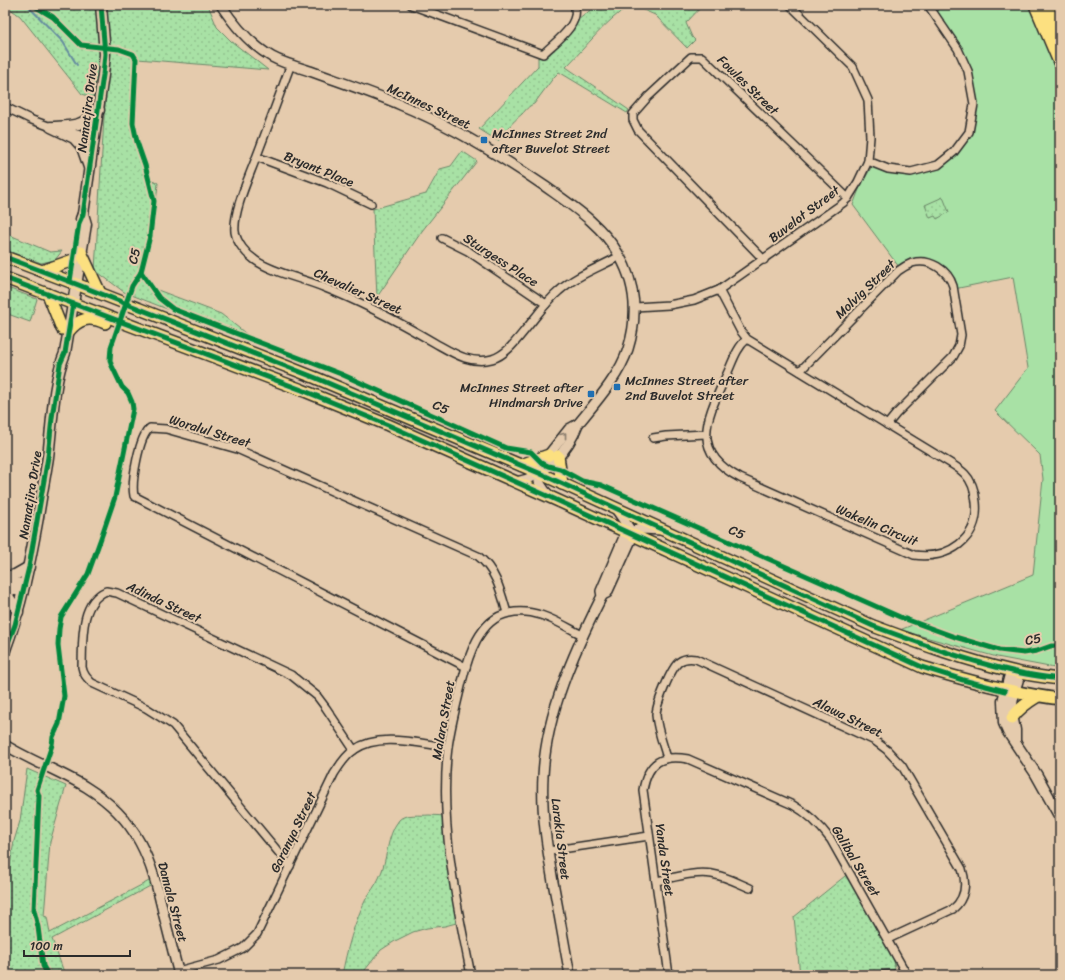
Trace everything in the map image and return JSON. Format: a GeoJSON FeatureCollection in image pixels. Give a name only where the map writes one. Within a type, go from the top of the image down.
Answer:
{"type":"FeatureCollection","features":[{"type":"Feature","properties":{"kind":"highway"},"geometry":{"type":"LineString","coordinates":[[1036,5],[1057,37],[1060,62]]}},
{"type":"Feature","properties":{"kind":"highway"},"geometry":{"type":"LineString","coordinates":[[1046,5],[1050,25]]}},
{"type":"Feature","properties":{"kind":"main road","name":"Namatjira Drive"},"geometry":{"type":"LineString","coordinates":[[5,650],[15,625],[29,567],[48,457],[60,364],[65,352],[65,330],[77,256],[79,223],[83,214],[105,54],[101,5]]}},
{"type":"Feature","properties":{"kind":"main road"},"geometry":{"type":"LineString","coordinates":[[51,127],[80,125],[88,120],[98,110]]}},
{"type":"Feature","properties":{"kind":"main road"},"geometry":{"type":"LineString","coordinates":[[51,127],[74,138],[82,147],[90,168]]}},
{"type":"Feature","properties":{"kind":"main road"},"geometry":{"type":"LineString","coordinates":[[42,271],[77,256],[100,293]]}},
{"type":"Feature","properties":{"kind":"main road"},"geometry":{"type":"LineString","coordinates":[[5,257],[316,378],[521,465],[873,626],[929,647],[1016,672],[1060,679]]}},
{"type":"Feature","properties":{"kind":"main road"},"geometry":{"type":"LineString","coordinates":[[5,278],[302,390],[388,425],[552,498],[922,667],[964,680],[1010,691],[1060,699]]}},
{"type":"Feature","properties":{"kind":"main road"},"geometry":{"type":"LineString","coordinates":[[48,294],[65,330],[82,320],[95,319],[137,335],[149,332]]}},
{"type":"Feature","properties":{"kind":"main road"},"geometry":{"type":"LineString","coordinates":[[521,465],[554,456],[562,484]]}},
{"type":"Feature","properties":{"kind":"main road"},"geometry":{"type":"LineString","coordinates":[[5,577],[15,575],[29,567]]}},
{"type":"Feature","properties":{"kind":"main road"},"geometry":{"type":"LineString","coordinates":[[5,593],[18,612]]}},
{"type":"Feature","properties":{"kind":"main road"},"geometry":{"type":"LineString","coordinates":[[1016,672],[1010,691],[1003,701],[1004,723],[1008,732],[1036,774],[1060,817]]}},
{"type":"Feature","properties":{"kind":"main road"},"geometry":{"type":"LineString","coordinates":[[1010,691],[1012,718],[1015,730],[1014,741]]}},
{"type":"Feature","properties":{"kind":"main road"},"geometry":{"type":"LineString","coordinates":[[1012,718],[1026,703],[1038,696]]}},
{"type":"Feature","properties":{"kind":"street","name":"McInnes Street"},"geometry":{"type":"LineString","coordinates":[[221,5],[251,42],[272,57],[401,105],[450,129],[530,176],[598,227],[620,256],[630,280],[635,307],[628,350],[619,369],[578,424],[575,434],[539,474],[526,481],[516,482]]}},
{"type":"Feature","properties":{"kind":"street"},"geometry":{"type":"LineString","coordinates":[[411,5],[543,54],[573,25],[576,10],[574,5]]}},
{"type":"Feature","properties":{"kind":"street","name":"Buvelot Street"},"geometry":{"type":"LineString","coordinates":[[635,307],[670,305],[694,300],[719,290],[764,260],[843,203],[858,182],[868,161],[870,137],[868,100],[853,68],[790,5]]}},
{"type":"Feature","properties":{"kind":"street"},"geometry":{"type":"LineString","coordinates":[[868,161],[888,169],[911,172],[938,166],[954,152],[969,132],[974,104],[968,71],[958,49],[928,5]]}},
{"type":"Feature","properties":{"kind":"street","name":"Fowles Street"},"geometry":{"type":"LineString","coordinates":[[764,260],[638,130],[633,120],[633,114],[648,97],[691,57],[702,57],[848,198]]}},
{"type":"Feature","properties":{"kind":"street","name":"Chevalier Street"},"geometry":{"type":"LineString","coordinates":[[291,64],[238,210],[235,232],[245,251],[255,260],[270,268],[324,287],[358,302],[399,322],[456,355],[476,360],[493,359],[500,356],[511,347],[558,291],[571,282],[620,256]]}},
{"type":"Feature","properties":{"kind":"street"},"geometry":{"type":"LineString","coordinates":[[5,107],[51,127],[94,138]]}},
{"type":"Feature","properties":{"kind":"street","name":"Bryant Place"},"geometry":{"type":"LineString","coordinates":[[256,157],[327,183],[371,204]]}},
{"type":"Feature","properties":{"kind":"street","name":"Sturgess Place"},"geometry":{"type":"LineString","coordinates":[[442,238],[468,251],[546,304]]}},
{"type":"Feature","properties":{"kind":"street","name":"Molvig Street"},"geometry":{"type":"LineString","coordinates":[[800,372],[898,271],[912,263],[923,262],[937,266],[949,277],[953,286],[961,340],[957,352],[887,425]]}},
{"type":"Feature","properties":{"kind":"street","name":"Wakelin Circuit"},"geometry":{"type":"LineString","coordinates":[[719,290],[740,330],[747,339],[960,469],[968,477],[974,489],[976,511],[973,527],[964,540],[945,553],[937,555],[922,556],[906,552],[740,478],[723,468],[714,458],[708,446],[706,434],[710,414],[718,395],[739,349],[747,339]]}},
{"type":"Feature","properties":{"kind":"street","name":"Woralul Street"},"geometry":{"type":"LineString","coordinates":[[466,667],[134,496],[133,479],[144,435],[150,428],[166,429],[237,449],[478,556],[490,567],[495,577],[507,613]]}},
{"type":"Feature","properties":{"kind":"street"},"geometry":{"type":"LineString","coordinates":[[654,438],[706,434]]}},
{"type":"Feature","properties":{"kind":"street"},"geometry":{"type":"LineString","coordinates":[[539,474],[539,482],[545,492],[552,498]]}},
{"type":"Feature","properties":{"kind":"street"},"geometry":{"type":"LineString","coordinates":[[616,509],[629,528],[629,533],[642,529],[663,530]]}},
{"type":"Feature","properties":{"kind":"street","name":"Larakia Street"},"geometry":{"type":"LineString","coordinates":[[570,975],[544,826],[542,799],[546,752],[554,712],[562,686],[582,635],[602,596],[601,591],[609,581],[624,537],[629,533]]}},
{"type":"Feature","properties":{"kind":"street"},"geometry":{"type":"LineString","coordinates":[[5,581],[24,588]]}},
{"type":"Feature","properties":{"kind":"street"},"geometry":{"type":"LineString","coordinates":[[5,588],[24,588]]}},
{"type":"Feature","properties":{"kind":"street","name":"Adinda Street"},"geometry":{"type":"LineString","coordinates":[[290,866],[173,725],[146,708],[92,683],[87,679],[82,671],[84,624],[86,616],[95,598],[106,591],[117,593],[291,675],[317,696],[354,750]]}},
{"type":"Feature","properties":{"kind":"street","name":"Malara Street"},"geometry":{"type":"LineString","coordinates":[[471,975],[453,879],[446,816],[448,747],[466,667],[477,638],[483,630],[491,622],[507,613],[538,613],[582,635]]}},
{"type":"Feature","properties":{"kind":"street","name":"Alawa Street"},"geometry":{"type":"LineString","coordinates":[[667,758],[657,722],[656,708],[677,663],[692,658],[875,741],[887,750],[902,766],[962,870],[965,878],[964,891],[958,904],[953,909],[888,939]]}},
{"type":"Feature","properties":{"kind":"street","name":"Garanya Street"},"geometry":{"type":"LineString","coordinates":[[178,973],[219,960],[243,948],[257,934],[334,774],[347,756],[354,750],[363,745],[394,740],[448,747]]}},
{"type":"Feature","properties":{"kind":"street","name":"Damala Street"},"geometry":{"type":"LineString","coordinates":[[5,745],[87,788],[129,825],[147,854],[156,882],[178,973]]}},
{"type":"Feature","properties":{"kind":"street","name":"Damala Street"},"geometry":{"type":"LineString","coordinates":[[5,750],[22,755]]}},
{"type":"Feature","properties":{"kind":"street","name":"Galibal Street"},"geometry":{"type":"LineString","coordinates":[[667,758],[677,757],[688,759],[794,805],[818,823],[831,840],[907,974]]}},
{"type":"Feature","properties":{"kind":"street","name":"Yanda Street"},"geometry":{"type":"LineString","coordinates":[[667,758],[660,760],[652,767],[645,779],[643,790],[669,975]]}},
{"type":"Feature","properties":{"kind":"street"},"geometry":{"type":"LineString","coordinates":[[548,851],[649,836]]}},
{"type":"Feature","properties":{"kind":"street"},"geometry":{"type":"LineString","coordinates":[[656,881],[696,874],[712,874],[750,888]]}},
{"type":"Feature","properties":{"kind":"street"},"geometry":{"type":"LineString","coordinates":[[883,975],[907,974]]}},
{"type":"Feature","properties":{"kind":"green space"},"geometry":{"type":"Polygon","coordinates":[[[5,5],[208,5],[217,27],[231,41],[268,70],[138,59],[135,138],[149,178],[158,183],[153,236],[144,270],[155,289],[221,314],[263,347],[124,292],[95,270],[105,101],[82,94],[20,16],[5,5]]]}},
{"type":"Feature","properties":{"kind":"green space"},"geometry":{"type":"Polygon","coordinates":[[[597,5],[630,5],[612,19],[566,67],[629,110],[627,113],[559,72],[534,104],[515,120],[498,141],[479,129],[538,66],[538,56],[550,51],[571,32],[578,20],[597,5]]]}},
{"type":"Feature","properties":{"kind":"green space"},"geometry":{"type":"Polygon","coordinates":[[[632,5],[703,5],[686,23],[692,37],[695,40],[687,48],[655,15],[632,5]]]}},
{"type":"Feature","properties":{"kind":"green space"},"geometry":{"type":"Polygon","coordinates":[[[933,5],[1030,5],[1060,74],[1060,669],[997,657],[900,630],[1033,575],[1043,479],[1040,455],[995,411],[1028,368],[1013,277],[954,289],[939,267],[920,258],[899,267],[853,205],[860,187],[872,166],[888,172],[939,167],[971,133],[975,104],[970,71],[961,47],[933,5]]]}},
{"type":"Feature","properties":{"kind":"green space"},"geometry":{"type":"Polygon","coordinates":[[[462,151],[477,161],[422,231],[377,297],[373,209],[426,194],[440,169],[451,166],[462,151]]]}},
{"type":"Feature","properties":{"kind":"green space"},"geometry":{"type":"Polygon","coordinates":[[[943,197],[949,212],[937,219],[935,216],[930,218],[925,205],[943,197]]]}},
{"type":"Feature","properties":{"kind":"green space"},"geometry":{"type":"Polygon","coordinates":[[[5,233],[50,252],[62,251],[55,260],[41,263],[5,250],[5,233]]]}},
{"type":"Feature","properties":{"kind":"green space"},"geometry":{"type":"Polygon","coordinates":[[[5,287],[37,299],[30,322],[5,313],[5,287]]]}},
{"type":"Feature","properties":{"kind":"green space"},"geometry":{"type":"Polygon","coordinates":[[[27,769],[66,786],[50,842],[44,916],[47,917],[50,933],[151,880],[152,885],[52,939],[65,975],[5,975],[5,896],[14,841],[20,821],[27,769]]]}},
{"type":"Feature","properties":{"kind":"green space"},"geometry":{"type":"Polygon","coordinates":[[[405,816],[446,816],[460,922],[413,932],[381,950],[361,975],[342,975],[354,927],[366,899],[382,871],[389,841],[395,826],[399,820],[405,816]]]}},
{"type":"Feature","properties":{"kind":"green space"},"geometry":{"type":"Polygon","coordinates":[[[850,872],[894,959],[895,969],[890,973],[865,975],[800,975],[794,917],[850,872]]]}},
{"type":"Feature","properties":{"kind":"waterway"},"geometry":{"type":"LineString","coordinates":[[27,5],[63,42],[77,65]]}},
{"type":"Feature","properties":{"kind":"cycle path","name":"C5"},"geometry":{"type":"LineString","coordinates":[[33,5],[53,17],[81,45],[119,49],[133,54],[136,59],[133,123],[154,201],[150,236],[141,272],[132,286],[111,347],[111,364],[122,387],[128,393],[133,409],[115,497],[88,574],[61,617],[59,629],[58,645],[64,696],[59,724],[53,737],[52,745],[37,790],[39,796],[34,910],[38,927],[43,966],[48,975]]}},
{"type":"Feature","properties":{"kind":"cycle path"},"geometry":{"type":"LineString","coordinates":[[70,281],[79,223],[83,214],[103,75],[105,54],[101,5]]}},
{"type":"Feature","properties":{"kind":"cycle path"},"geometry":{"type":"LineString","coordinates":[[5,257],[316,378],[539,473],[873,626],[976,662],[1024,674],[1060,679]]}},
{"type":"Feature","properties":{"kind":"cycle path","name":"C5"},"geometry":{"type":"LineString","coordinates":[[141,272],[159,298],[173,309],[341,374],[506,448],[531,452],[542,463],[548,466],[560,469],[582,481],[601,485],[900,617],[955,637],[999,650],[1024,653],[1037,651],[1051,646],[1060,646]]}},
{"type":"Feature","properties":{"kind":"cycle path"},"geometry":{"type":"LineString","coordinates":[[5,278],[302,390],[388,425],[552,498],[922,667],[1005,691]]}},
{"type":"Feature","properties":{"kind":"cycle path"},"geometry":{"type":"LineString","coordinates":[[5,650],[15,625],[29,567],[48,457],[60,364],[65,353],[73,304]]}},
{"type":"Feature","properties":{"kind":"place","name":"McInnes Street 2nd after Buvelot Street"},"geometry":{"type":"Point","coordinates":[484,140]}},
{"type":"Feature","properties":{"kind":"place","name":"McInnes Street after 2nd Buvelot Street"},"geometry":{"type":"Point","coordinates":[617,387]}},
{"type":"Feature","properties":{"kind":"place","name":"McInnes Street after Hindmarsh Drive"},"geometry":{"type":"Point","coordinates":[591,394]}}]}
